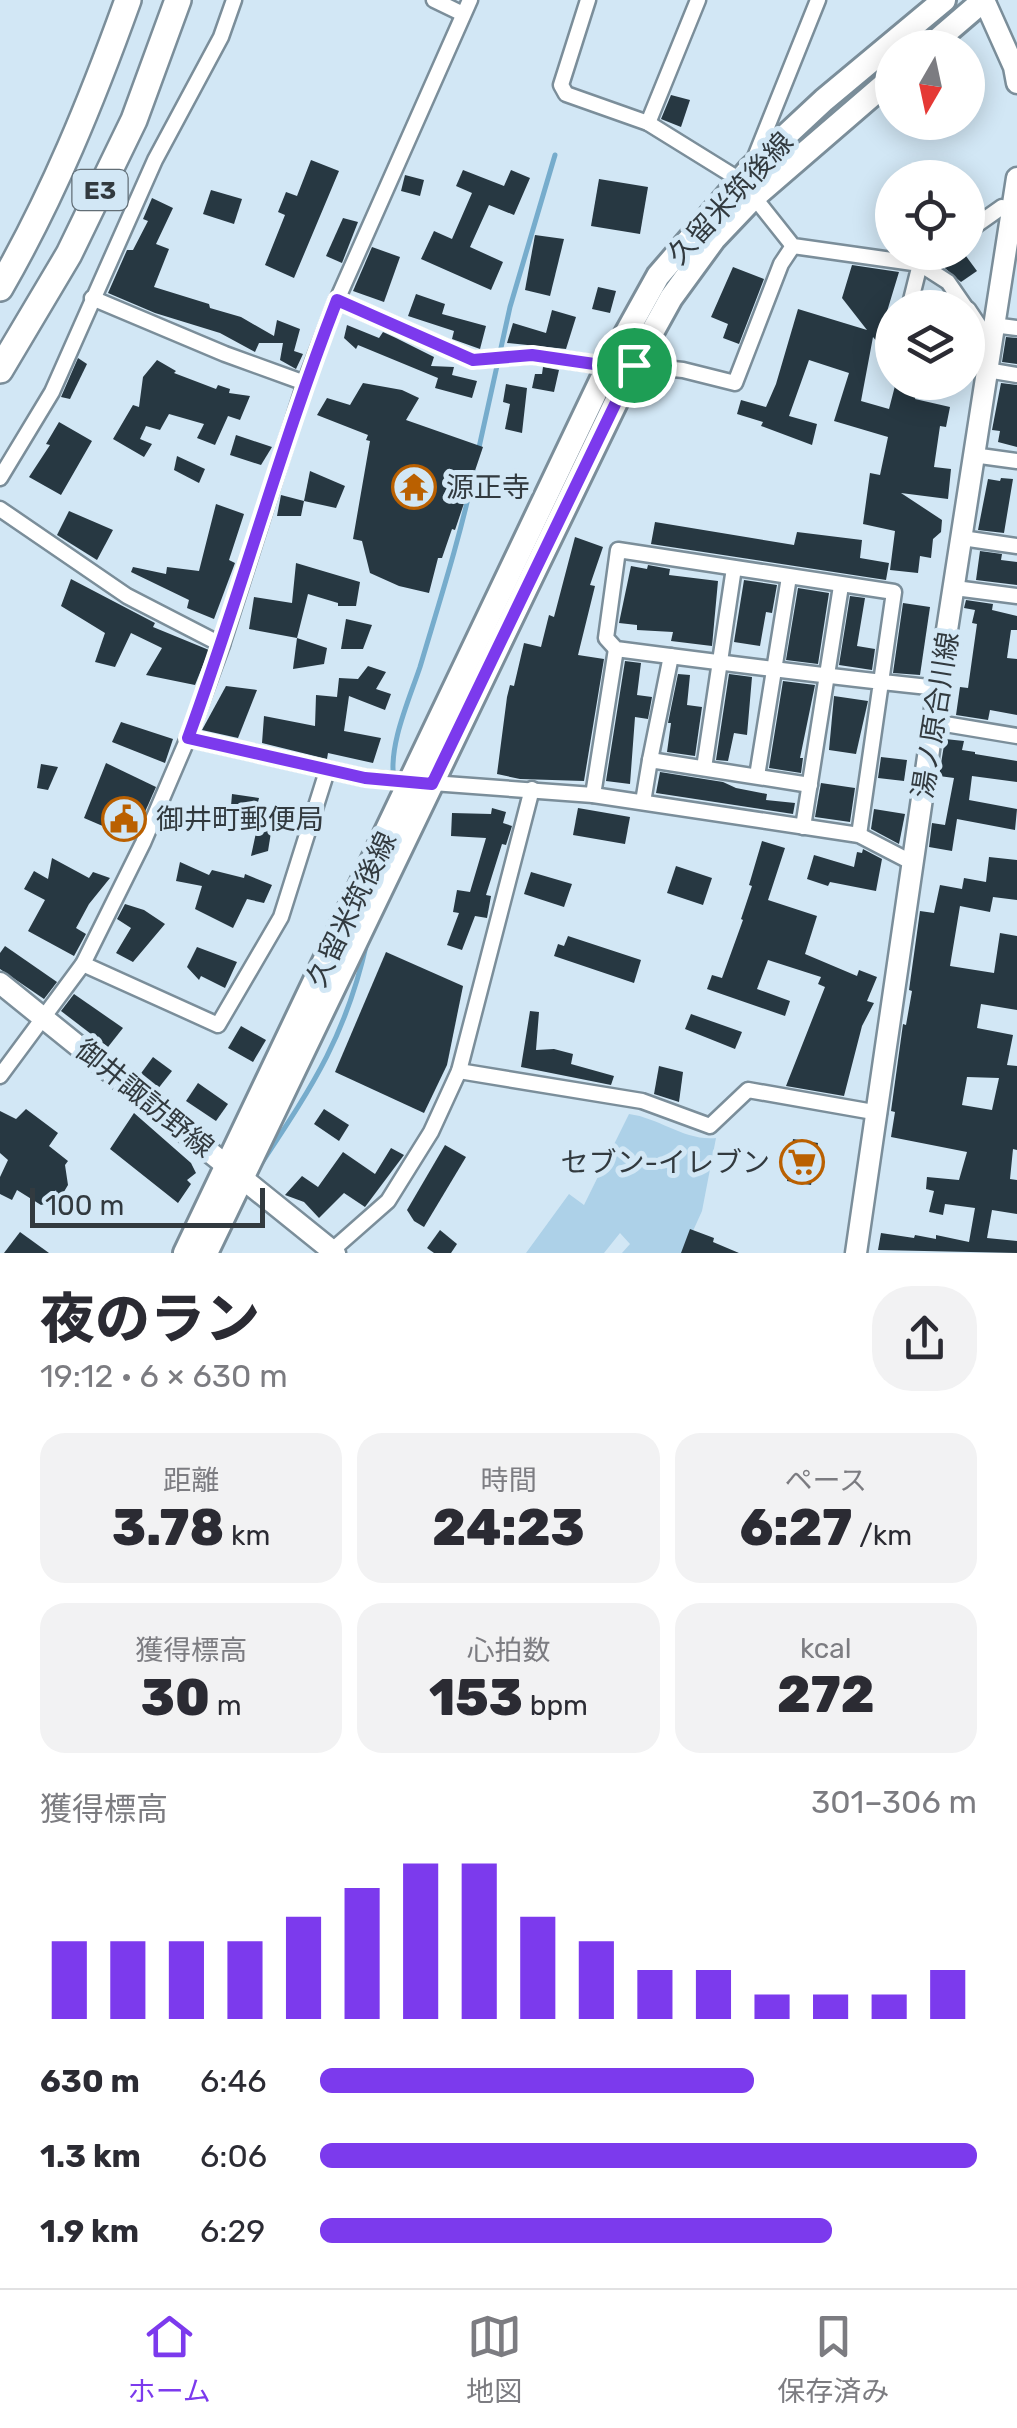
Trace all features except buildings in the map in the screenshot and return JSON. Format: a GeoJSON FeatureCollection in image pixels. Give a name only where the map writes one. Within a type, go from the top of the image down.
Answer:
{"type":"FeatureCollection","features":[{"type":"Feature","properties":{"kind":"highway","name":"E3"},"geometry":{"type":"LineString","coordinates":[[0,288],[31,235],[90,106],[128,0]]}},
{"type":"Feature","properties":{"kind":"highway","name":"E3"},"geometry":{"type":"LineString","coordinates":[[0,370],[69,254],[126,137],[178,0]]}},
{"type":"Feature","properties":{"kind":"main road","name":"久留米筑後線"},"geometry":{"type":"LineString","coordinates":[[185,1253],[313,1036],[608,366],[658,276],[824,100],[944,0]]}},
{"type":"Feature","properties":{"kind":"main road"},"geometry":{"type":"LineString","coordinates":[[949,30],[984,0],[1014,67],[1017,83]]}},
{"type":"Feature","properties":{"kind":"main road","name":"久留米筑後線"},"geometry":{"type":"LineString","coordinates":[[422,783],[671,298],[748,182],[875,90]]}},
{"type":"Feature","properties":{"kind":"main road","name":"湯ノ原合川線"},"geometry":{"type":"LineString","coordinates":[[985,358],[1015,195]]}},
{"type":"Feature","properties":{"kind":"main road","name":"湯ノ原合川線"},"geometry":{"type":"LineString","coordinates":[[856,1253],[956,588],[978,400]]}},
{"type":"Feature","properties":{"kind":"main road","name":"御井諏訪野線"},"geometry":{"type":"LineString","coordinates":[[0,984],[332,1252]]}},
{"type":"Feature","properties":{"kind":"main road","name":"久留米筑後線"},"geometry":{"type":"LineString","coordinates":[[206,1253],[235,1170]]}},
{"type":"Feature","properties":{"kind":"street"},"geometry":{"type":"LineString","coordinates":[[0,478],[52,392],[155,160],[222,37],[234,0]]}},
{"type":"Feature","properties":{"kind":"street"},"geometry":{"type":"LineString","coordinates":[[0,1076],[83,964],[144,843],[188,738],[222,645],[305,383],[337,300],[467,7],[434,0]]}},
{"type":"Feature","properties":{"kind":"street"},"geometry":{"type":"LineString","coordinates":[[588,0],[561,85],[566,94],[648,123],[748,182],[793,246],[875,258]]}},
{"type":"Feature","properties":{"kind":"street"},"geometry":{"type":"LineString","coordinates":[[648,123],[698,0]]}},
{"type":"Feature","properties":{"kind":"street"},"geometry":{"type":"LineString","coordinates":[[748,182],[818,0]]}},
{"type":"Feature","properties":{"kind":"street"},"geometry":{"type":"LineString","coordinates":[[985,219],[1015,195]]}},
{"type":"Feature","properties":{"kind":"street"},"geometry":{"type":"LineString","coordinates":[[337,300],[473,360],[532,355],[608,366],[683,370],[734,382],[781,264],[793,246]]}},
{"type":"Feature","properties":{"kind":"street"},"geometry":{"type":"LineString","coordinates":[[929,270],[954,290]]}},
{"type":"Feature","properties":{"kind":"street"},"geometry":{"type":"LineString","coordinates":[[92,298],[305,383]]}},
{"type":"Feature","properties":{"kind":"street"},"geometry":{"type":"LineString","coordinates":[[985,329],[1017,328]]}},
{"type":"Feature","properties":{"kind":"street"},"geometry":{"type":"LineString","coordinates":[[985,378],[1017,374]]}},
{"type":"Feature","properties":{"kind":"street"},"geometry":{"type":"LineString","coordinates":[[974,455],[1017,461]]}},
{"type":"Feature","properties":{"kind":"street"},"geometry":{"type":"LineString","coordinates":[[0,509],[127,596],[222,645]]}},
{"type":"Feature","properties":{"kind":"street"},"geometry":{"type":"LineString","coordinates":[[962,538],[1017,546]]}},
{"type":"Feature","properties":{"kind":"street"},"geometry":{"type":"LineString","coordinates":[[859,835],[880,682],[894,592],[618,550],[606,638],[616,649],[827,676],[880,682],[938,688]]}},
{"type":"Feature","properties":{"kind":"street"},"geometry":{"type":"LineString","coordinates":[[704,768],[734,568]]}},
{"type":"Feature","properties":{"kind":"street"},"geometry":{"type":"LineString","coordinates":[[758,776],[789,577]]}},
{"type":"Feature","properties":{"kind":"street"},"geometry":{"type":"LineString","coordinates":[[803,827],[841,586]]}},
{"type":"Feature","properties":{"kind":"street"},"geometry":{"type":"LineString","coordinates":[[956,588],[1017,596]]}},
{"type":"Feature","properties":{"kind":"street"},"geometry":{"type":"LineString","coordinates":[[593,795],[616,649]]}},
{"type":"Feature","properties":{"kind":"street"},"geometry":{"type":"LineString","coordinates":[[643,802],[671,656]]}},
{"type":"Feature","properties":{"kind":"street"},"geometry":{"type":"LineString","coordinates":[[933,722],[1017,736]]}},
{"type":"Feature","properties":{"kind":"street"},"geometry":{"type":"LineString","coordinates":[[188,738],[326,770],[422,783],[593,795],[859,835],[913,863]]}},
{"type":"Feature","properties":{"kind":"street"},"geometry":{"type":"LineString","coordinates":[[650,760],[810,785]]}},
{"type":"Feature","properties":{"kind":"street"},"geometry":{"type":"LineString","coordinates":[[83,964],[218,1026],[281,916],[326,770]]}},
{"type":"Feature","properties":{"kind":"street"},"geometry":{"type":"LineString","coordinates":[[332,1252],[388,1201],[432,1132],[458,1072],[532,789]]}},
{"type":"Feature","properties":{"kind":"street"},"geometry":{"type":"LineString","coordinates":[[458,1072],[642,1101],[710,1126],[748,1090],[879,1113]]}},
{"type":"Feature","properties":{"kind":"shaded area"},"geometry":{"type":"Polygon","coordinates":[[[629,1114],[693,1136],[716,1138],[702,1211],[683,1253],[622,1253],[630,1244],[620,1233],[604,1253],[526,1253],[569,1194],[584,1205],[629,1114]]]}},
{"type":"Feature","properties":{"kind":"waterway"},"geometry":{"type":"LineString","coordinates":[[478,452],[510,307],[555,155]]}},
{"type":"Feature","properties":{"kind":"waterway"},"geometry":{"type":"LineString","coordinates":[[394,780],[397,738],[449,570],[474,472]]}},
{"type":"Feature","properties":{"kind":"waterway"},"geometry":{"type":"LineString","coordinates":[[261,1164],[326,1059],[349,1005],[367,942]]}},
{"type":"Feature","properties":{"kind":"place","name":"源正寺"},"geometry":{"type":"Point","coordinates":[414,487]}},
{"type":"Feature","properties":{"kind":"place","name":"御井町郵便局"},"geometry":{"type":"Point","coordinates":[124,819]}},
{"type":"Feature","properties":{"kind":"place","name":"セブン-イレブン"},"geometry":{"type":"Point","coordinates":[802,1162]}},
{"type":"Feature","properties":{"kind":"route"},"geometry":{"type":"LineString","coordinates":[[337,300],[473,360],[532,355],[608,366],[634,365],[432,784],[365,778],[188,738],[222,645],[305,383],[337,300]]}}]}
